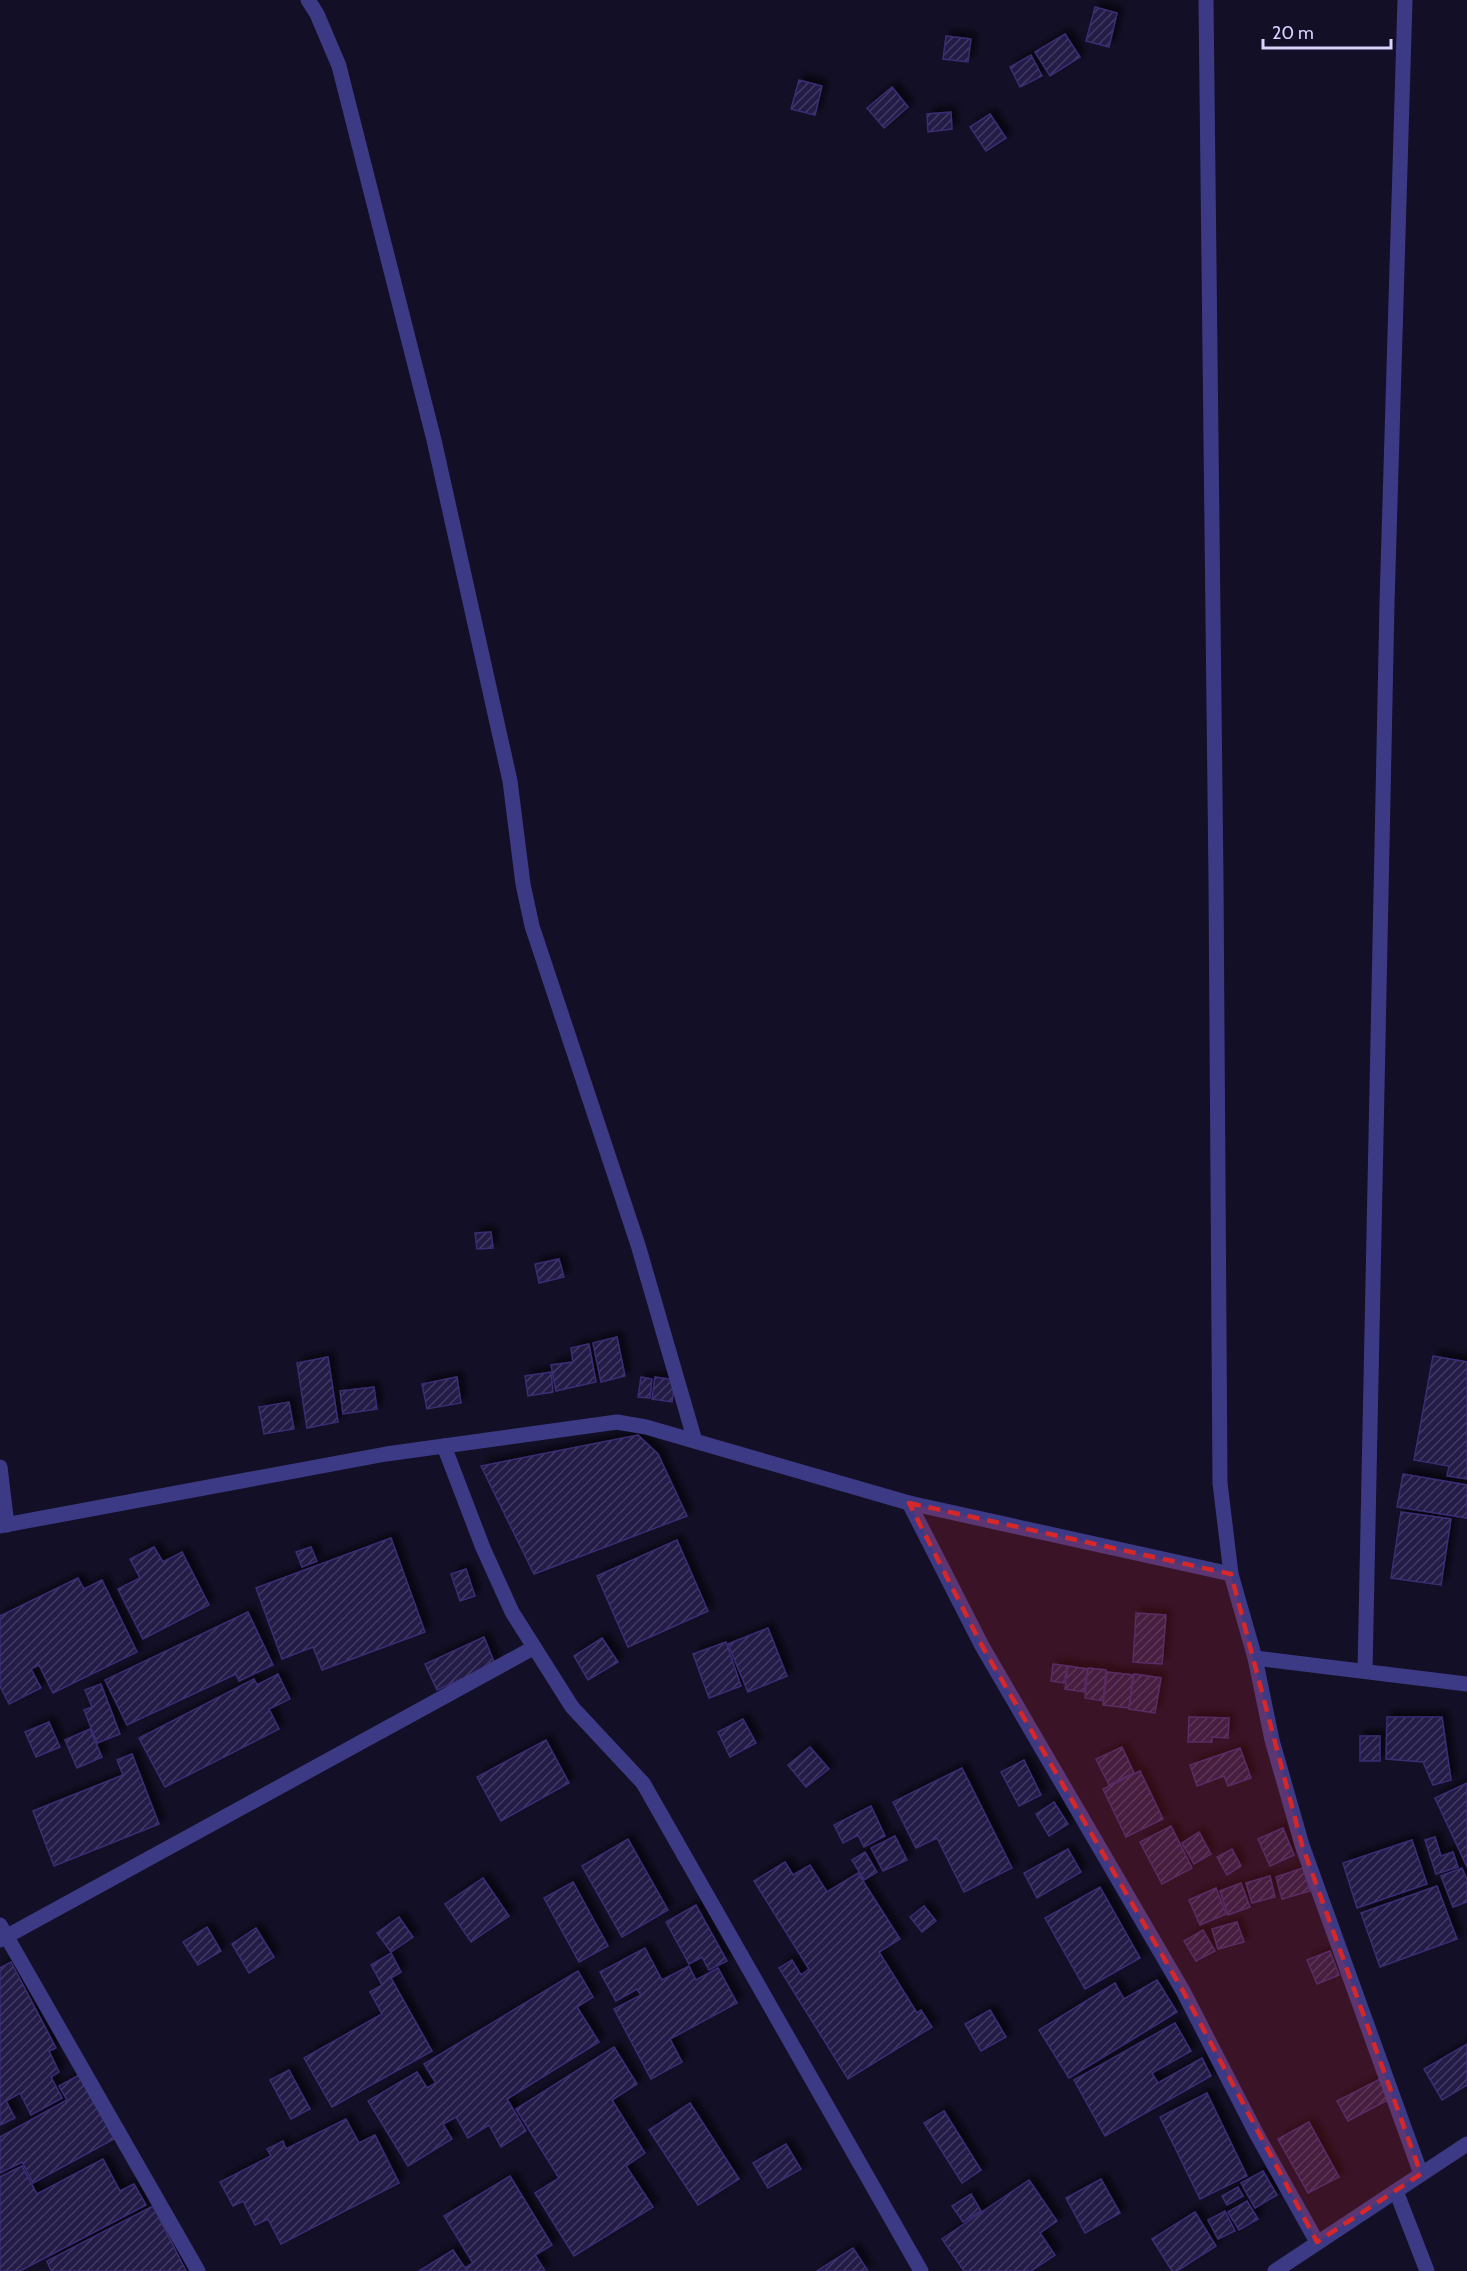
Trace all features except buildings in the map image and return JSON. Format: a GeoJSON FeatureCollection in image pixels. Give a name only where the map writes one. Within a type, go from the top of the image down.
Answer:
{"type":"FeatureCollection","features":[{"type":"Feature","properties":{"kind":"street"},"geometry":{"type":"LineString","coordinates":[[308,0],[317,14],[339,66],[434,440],[510,781],[518,849],[532,926],[638,1245],[695,1441]]}},
{"type":"Feature","properties":{"kind":"street"},"geometry":{"type":"LineString","coordinates":[[1206,0],[1220,1483],[1232,1574],[1255,1658],[1272,1740],[1302,1845],[1421,2174]]}},
{"type":"Feature","properties":{"kind":"street"},"geometry":{"type":"LineString","coordinates":[[1365,1671],[1387,603],[1405,0]]}},
{"type":"Feature","properties":{"kind":"street"},"geometry":{"type":"LineString","coordinates":[[0,1467],[4,1526],[387,1454],[617,1422],[646,1427],[909,1503],[1232,1574]]}},
{"type":"Feature","properties":{"kind":"street"},"geometry":{"type":"LineString","coordinates":[[444,1446],[483,1548],[512,1612],[572,1707],[642,1783],[921,2271]]}},
{"type":"Feature","properties":{"kind":"street"},"geometry":{"type":"LineString","coordinates":[[909,1503],[982,1646],[1184,1991],[1256,2133],[1317,2242]]}},
{"type":"Feature","properties":{"kind":"street"},"geometry":{"type":"LineString","coordinates":[[198,2271],[2,1934],[533,1648]]}},
{"type":"Feature","properties":{"kind":"street"},"geometry":{"type":"LineString","coordinates":[[1255,1658],[1467,1684]]}},
{"type":"Feature","properties":{"kind":"street"},"geometry":{"type":"LineString","coordinates":[[1275,2271],[1467,2144]]}},
{"type":"Feature","properties":{"kind":"street"},"geometry":{"type":"LineString","coordinates":[[1396,2191],[1427,2271]]}},
{"type":"Feature","properties":{"kind":"highlighted area"},"geometry":{"type":"Polygon","coordinates":[[[909,1503],[1231,1574],[1302,1845],[1421,2174],[1317,2242],[1183,1991],[982,1646],[909,1503]]]}}]}
